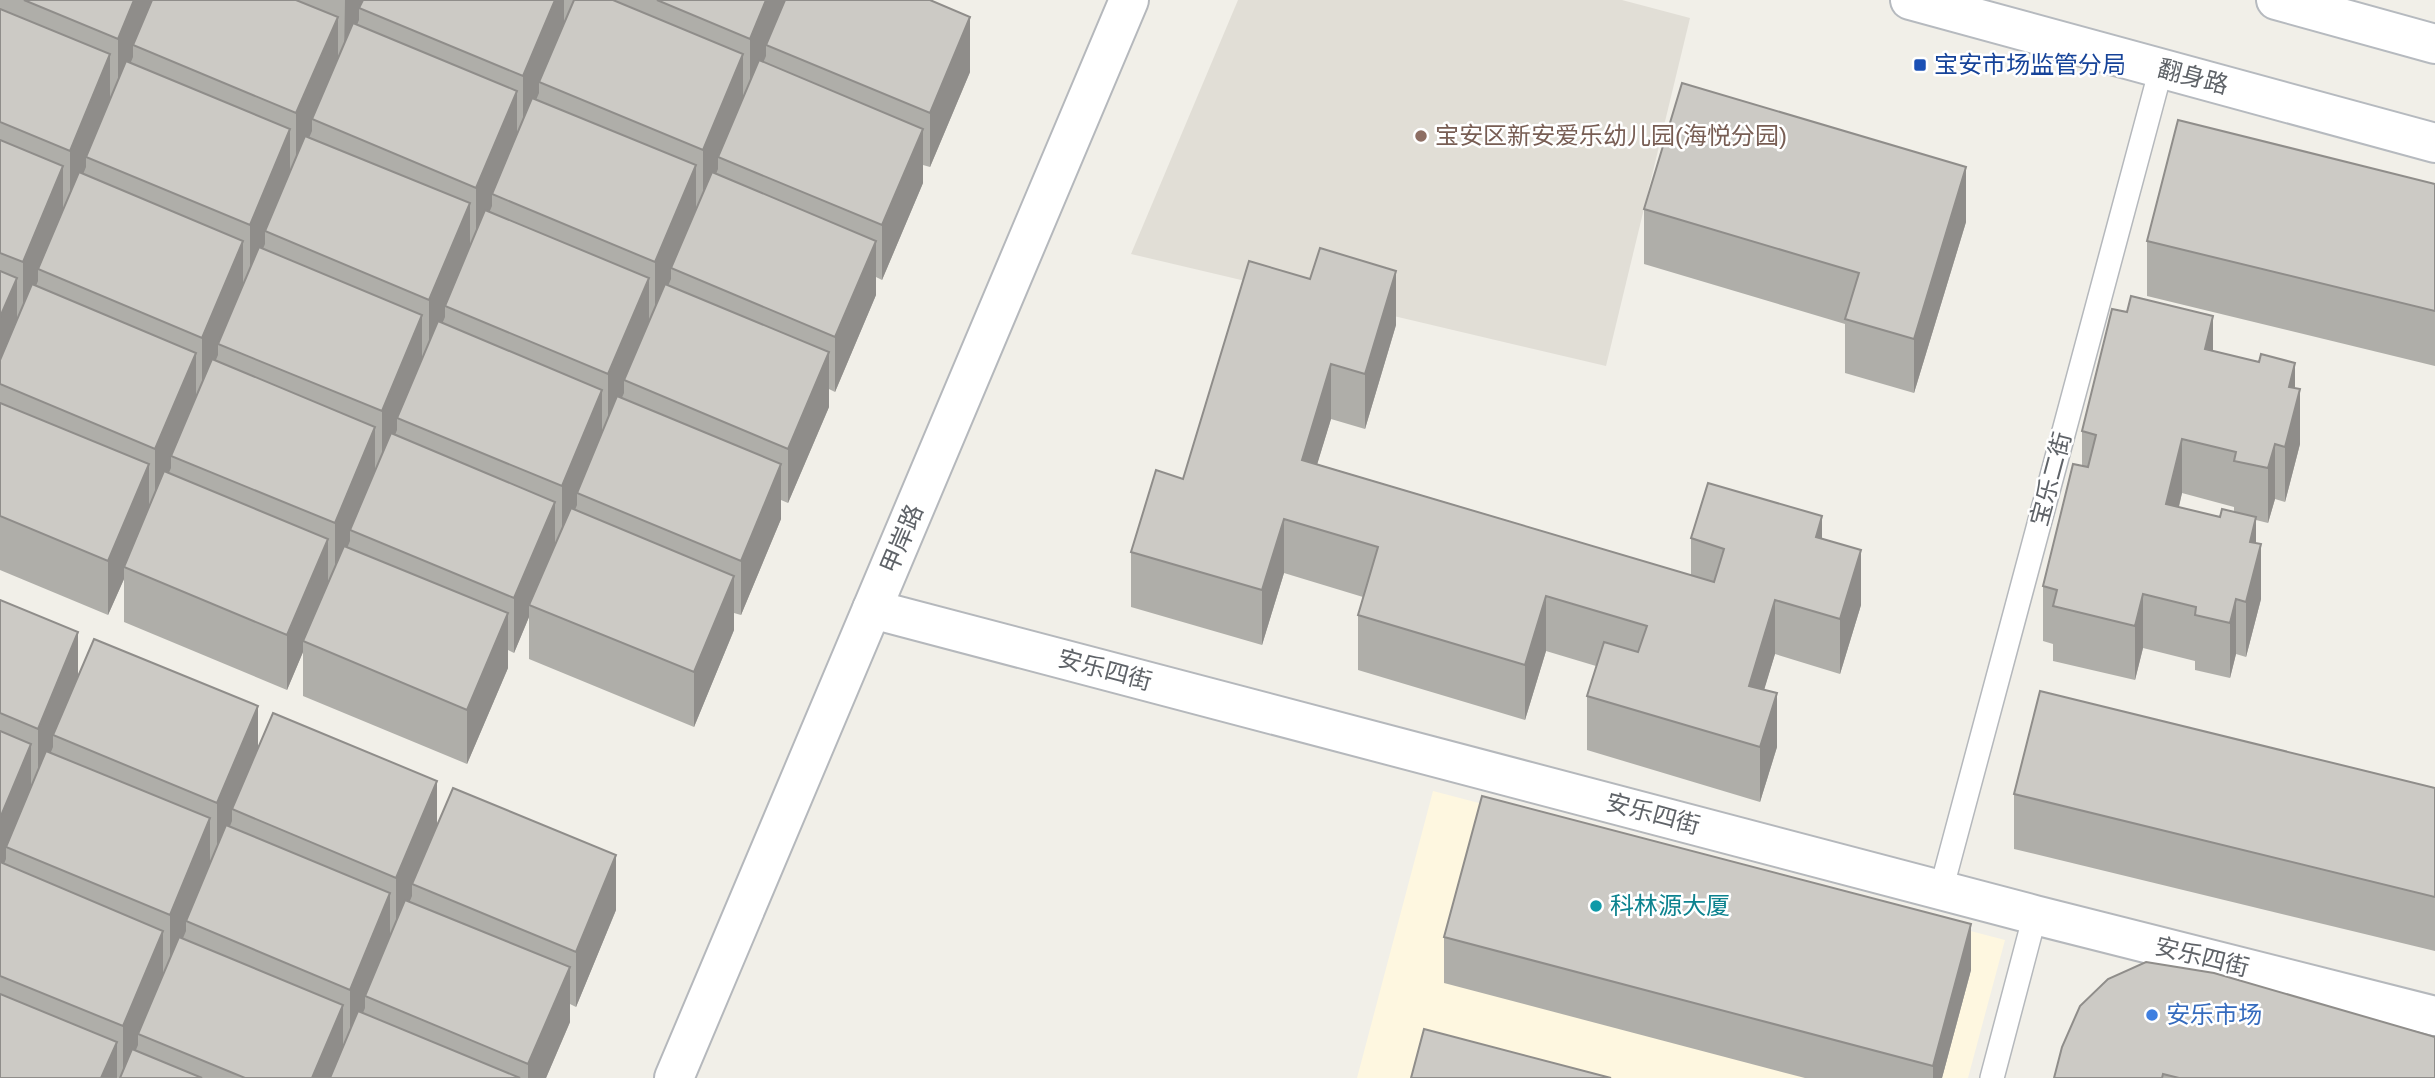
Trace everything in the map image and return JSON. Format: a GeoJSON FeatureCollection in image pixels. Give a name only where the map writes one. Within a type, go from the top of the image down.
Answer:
{"type":"FeatureCollection","features":[{"type":"Feature","properties":{"kind":"street","name":"甲岸路"},"geometry":{"type":"LineString","coordinates":[[674,1078],[1129,0]]}},
{"type":"Feature","properties":{"kind":"street","name":"翻身路"},"geometry":{"type":"LineString","coordinates":[[1910,0],[2435,143]]}},
{"type":"Feature","properties":{"kind":"street"},"geometry":{"type":"LineString","coordinates":[[2276,0],[2327,7],[2435,44]]}},
{"type":"Feature","properties":{"kind":"street","name":"安乐四街"},"geometry":{"type":"LineString","coordinates":[[872,609],[2035,915],[2435,1016]]}},
{"type":"Feature","properties":{"kind":"lane","name":"宝乐二街"},"geometry":{"type":"LineString","coordinates":[[1941,890],[2161,69]]}},
{"type":"Feature","properties":{"kind":"lane"},"geometry":{"type":"LineString","coordinates":[[1992,1078],[2035,915]]}},
{"type":"Feature","properties":{"kind":"shaded area","name":"宝安区新安爱乐幼儿园(海悦分园)"},"geometry":{"type":"Polygon","coordinates":[[[1238,0],[1622,0],[1690,18],[1606,366],[1131,254],[1238,0]]]}},
{"type":"Feature","properties":{"kind":"shaded area"},"geometry":{"type":"Polygon","coordinates":[[[1433,791],[2005,940],[1968,1078],[1357,1078],[1433,791]]]}},
{"type":"Feature","properties":{"kind":"building"},"geometry":{"type":"Polygon","coordinates":[[[24,0],[134,0],[118,39],[24,0]]]}},
{"type":"Feature","properties":{"kind":"building"},"geometry":{"type":"Polygon","coordinates":[[[152,0],[296,0],[338,17],[296,113],[133,45],[152,0]]]}},
{"type":"Feature","properties":{"kind":"building"},"geometry":{"type":"Polygon","coordinates":[[[363,0],[555,0],[523,76],[359,8],[363,0]]]}},
{"type":"Feature","properties":{"kind":"building"},"geometry":{"type":"Polygon","coordinates":[[[574,0],[613,0],[743,54],[703,150],[539,82],[574,0]]]}},
{"type":"Feature","properties":{"kind":"building"},"geometry":{"type":"Polygon","coordinates":[[[657,0],[766,0],[750,39],[657,0]]]}},
{"type":"Feature","properties":{"kind":"building"},"geometry":{"type":"Polygon","coordinates":[[[785,0],[930,0],[970,17],[930,113],[766,45],[785,0]]]}},
{"type":"Feature","properties":{"kind":"building"},"geometry":{"type":"Polygon","coordinates":[[[0,9],[110,54],[70,151],[0,122],[0,9]]]}},
{"type":"Feature","properties":{"kind":"building"},"geometry":{"type":"Polygon","coordinates":[[[353,23],[517,91],[476,188],[312,119],[353,23]]]}},
{"type":"Feature","properties":{"kind":"building"},"geometry":{"type":"Polygon","coordinates":[[[759,60],[923,129],[882,225],[718,157],[759,60]]]}},
{"type":"Feature","properties":{"kind":"building"},"geometry":{"type":"Polygon","coordinates":[[[126,61],[290,129],[250,225],[86,157],[126,61]]]}},
{"type":"Feature","properties":{"kind":"building"},"geometry":{"type":"Polygon","coordinates":[[[1682,83],[1966,167],[1914,339],[1845,319],[1859,273],[1644,209],[1682,83]]]}},
{"type":"Feature","properties":{"kind":"building"},"geometry":{"type":"Polygon","coordinates":[[[532,98],[696,165],[655,262],[492,194],[532,98]]]}},
{"type":"Feature","properties":{"kind":"building"},"geometry":{"type":"Polygon","coordinates":[[[2178,120],[2435,184],[2435,311],[2147,241],[2178,120]]]}},
{"type":"Feature","properties":{"kind":"building"},"geometry":{"type":"Polygon","coordinates":[[[305,136],[470,203],[429,300],[265,231],[305,136]]]}},
{"type":"Feature","properties":{"kind":"building"},"geometry":{"type":"Polygon","coordinates":[[[0,140],[63,166],[23,262],[0,253],[0,140]]]}},
{"type":"Feature","properties":{"kind":"building"},"geometry":{"type":"Polygon","coordinates":[[[79,172],[243,241],[202,338],[38,269],[79,172]]]}},
{"type":"Feature","properties":{"kind":"building"},"geometry":{"type":"Polygon","coordinates":[[[712,172],[876,241],[835,337],[671,268],[712,172]]]}},
{"type":"Feature","properties":{"kind":"building"},"geometry":{"type":"Polygon","coordinates":[[[485,210],[649,278],[608,374],[445,306],[485,210]]]}},
{"type":"Feature","properties":{"kind":"building"},"geometry":{"type":"Polygon","coordinates":[[[259,247],[422,315],[382,411],[218,344],[259,247]]]}},
{"type":"Feature","properties":{"kind":"building"},"geometry":{"type":"Polygon","coordinates":[[[1320,248],[1396,271],[1365,374],[1331,364],[1302,460],[1714,582],[1724,549],[1691,538],[1708,483],[1822,516],[1816,537],[1861,550],[1840,619],[1775,600],[1749,686],[1777,693],[1760,747],[1587,696],[1604,642],[1638,652],[1647,626],[1546,596],[1525,665],[1358,615],[1378,547],[1284,519],[1262,590],[1131,552],[1156,470],[1183,479],[1249,261],[1310,279],[1320,248]]]}},
{"type":"Feature","properties":{"kind":"building"},"geometry":{"type":"Polygon","coordinates":[[[0,271],[17,278],[0,317],[0,271]]]}},
{"type":"Feature","properties":{"kind":"building"},"geometry":{"type":"Polygon","coordinates":[[[32,284],[196,353],[155,449],[0,384],[0,360],[32,284]]]}},
{"type":"Feature","properties":{"kind":"building"},"geometry":{"type":"Polygon","coordinates":[[[665,284],[829,352],[788,449],[624,380],[665,284]]]}},
{"type":"Feature","properties":{"kind":"building"},"geometry":{"type":"Polygon","coordinates":[[[2131,296],[2213,316],[2205,349],[2259,362],[2261,354],[2295,363],[2289,387],[2300,389],[2285,447],[2275,444],[2268,468],[2234,461],[2236,452],[2182,439],[2166,504],[2220,517],[2222,509],[2256,517],[2250,542],[2261,544],[2246,602],[2236,599],[2230,623],[2195,615],[2196,607],[2143,594],[2135,626],[2053,606],[2057,590],[2043,586],[2073,464],[2088,467],[2096,435],[2082,431],[2112,309],[2127,312],[2131,296]]]}},
{"type":"Feature","properties":{"kind":"building"},"geometry":{"type":"Polygon","coordinates":[[[438,321],[602,390],[562,486],[397,418],[438,321]]]}},
{"type":"Feature","properties":{"kind":"building"},"geometry":{"type":"Polygon","coordinates":[[[212,359],[375,427],[335,523],[171,456],[212,359]]]}},
{"type":"Feature","properties":{"kind":"building"},"geometry":{"type":"Polygon","coordinates":[[[617,396],[781,464],[741,561],[577,493],[617,396]]]}},
{"type":"Feature","properties":{"kind":"building"},"geometry":{"type":"Polygon","coordinates":[[[0,403],[149,464],[108,561],[0,516],[0,403]]]}},
{"type":"Feature","properties":{"kind":"building"},"geometry":{"type":"Polygon","coordinates":[[[391,433],[555,502],[514,598],[350,530],[391,433]]]}},
{"type":"Feature","properties":{"kind":"building"},"geometry":{"type":"Polygon","coordinates":[[[164,471],[328,539],[287,635],[124,567],[164,471]]]}},
{"type":"Feature","properties":{"kind":"building"},"geometry":{"type":"Polygon","coordinates":[[[571,508],[734,576],[694,672],[529,605],[571,508]]]}},
{"type":"Feature","properties":{"kind":"building"},"geometry":{"type":"Polygon","coordinates":[[[344,546],[508,613],[467,710],[303,641],[344,546]]]}},
{"type":"Feature","properties":{"kind":"building"},"geometry":{"type":"Polygon","coordinates":[[[0,600],[78,632],[38,729],[0,713],[0,600]]]}},
{"type":"Feature","properties":{"kind":"building"},"geometry":{"type":"Polygon","coordinates":[[[94,639],[258,706],[217,803],[53,735],[94,639]]]}},
{"type":"Feature","properties":{"kind":"building"},"geometry":{"type":"Polygon","coordinates":[[[2040,691],[2435,788],[2435,897],[2014,794],[2040,691]]]}},
{"type":"Feature","properties":{"kind":"building"},"geometry":{"type":"Polygon","coordinates":[[[273,713],[437,781],[396,878],[232,809],[273,713]]]}},
{"type":"Feature","properties":{"kind":"building"},"geometry":{"type":"Polygon","coordinates":[[[0,731],[31,744],[0,818],[0,731]]]}},
{"type":"Feature","properties":{"kind":"building"},"geometry":{"type":"Polygon","coordinates":[[[46,751],[210,818],[170,915],[6,847],[46,751]]]}},
{"type":"Feature","properties":{"kind":"building"},"geometry":{"type":"Polygon","coordinates":[[[453,788],[616,855],[576,952],[412,884],[453,788]]]}},
{"type":"Feature","properties":{"kind":"building","name":"科林源大厦"},"geometry":{"type":"Polygon","coordinates":[[[1482,796],[1971,924],[1933,1066],[1444,937],[1482,796]]]}},
{"type":"Feature","properties":{"kind":"building"},"geometry":{"type":"Polygon","coordinates":[[[226,825],[390,893],[350,990],[186,921],[226,825]]]}},
{"type":"Feature","properties":{"kind":"building"},"geometry":{"type":"Polygon","coordinates":[[[0,862],[163,931],[123,1026],[0,976],[0,862]]]}},
{"type":"Feature","properties":{"kind":"building"},"geometry":{"type":"Polygon","coordinates":[[[405,900],[570,967],[528,1064],[365,996],[405,900]]]}},
{"type":"Feature","properties":{"kind":"building"},"geometry":{"type":"Polygon","coordinates":[[[179,937],[343,1005],[312,1078],[245,1078],[138,1034],[179,937]]]}},
{"type":"Feature","properties":{"kind":"building","name":"安乐市场"},"geometry":{"type":"Polygon","coordinates":[[[2146,962],[2214,973],[2435,1037],[2435,1078],[2179,1078],[2163,1074],[2162,1078],[2054,1078],[2062,1047],[2080,1006],[2108,979],[2146,962]]]}},
{"type":"Feature","properties":{"kind":"building"},"geometry":{"type":"Polygon","coordinates":[[[0,994],[117,1042],[101,1078],[0,1078],[0,994]]]}},
{"type":"Feature","properties":{"kind":"building"},"geometry":{"type":"Polygon","coordinates":[[[358,1011],[520,1078],[330,1078],[358,1011]]]}},
{"type":"Feature","properties":{"kind":"building"},"geometry":{"type":"Polygon","coordinates":[[[1424,1029],[1611,1078],[1411,1078],[1424,1029]]]}},
{"type":"Feature","properties":{"kind":"building"},"geometry":{"type":"Polygon","coordinates":[[[132,1049],[202,1078],[120,1078],[132,1049]]]}},
{"type":"Feature","properties":{"kind":"place","name":"宝安市场监管分局"},"geometry":{"type":"Point","coordinates":[1920,65]}},
{"type":"Feature","properties":{"kind":"place","name":"宝安区新安爱乐幼儿园(海悦分园)"},"geometry":{"type":"Point","coordinates":[1421,136]}},
{"type":"Feature","properties":{"kind":"place","name":"科林源大厦"},"geometry":{"type":"Point","coordinates":[1596,906]}},
{"type":"Feature","properties":{"kind":"place","name":"安乐市场"},"geometry":{"type":"Point","coordinates":[2152,1015]}}]}
